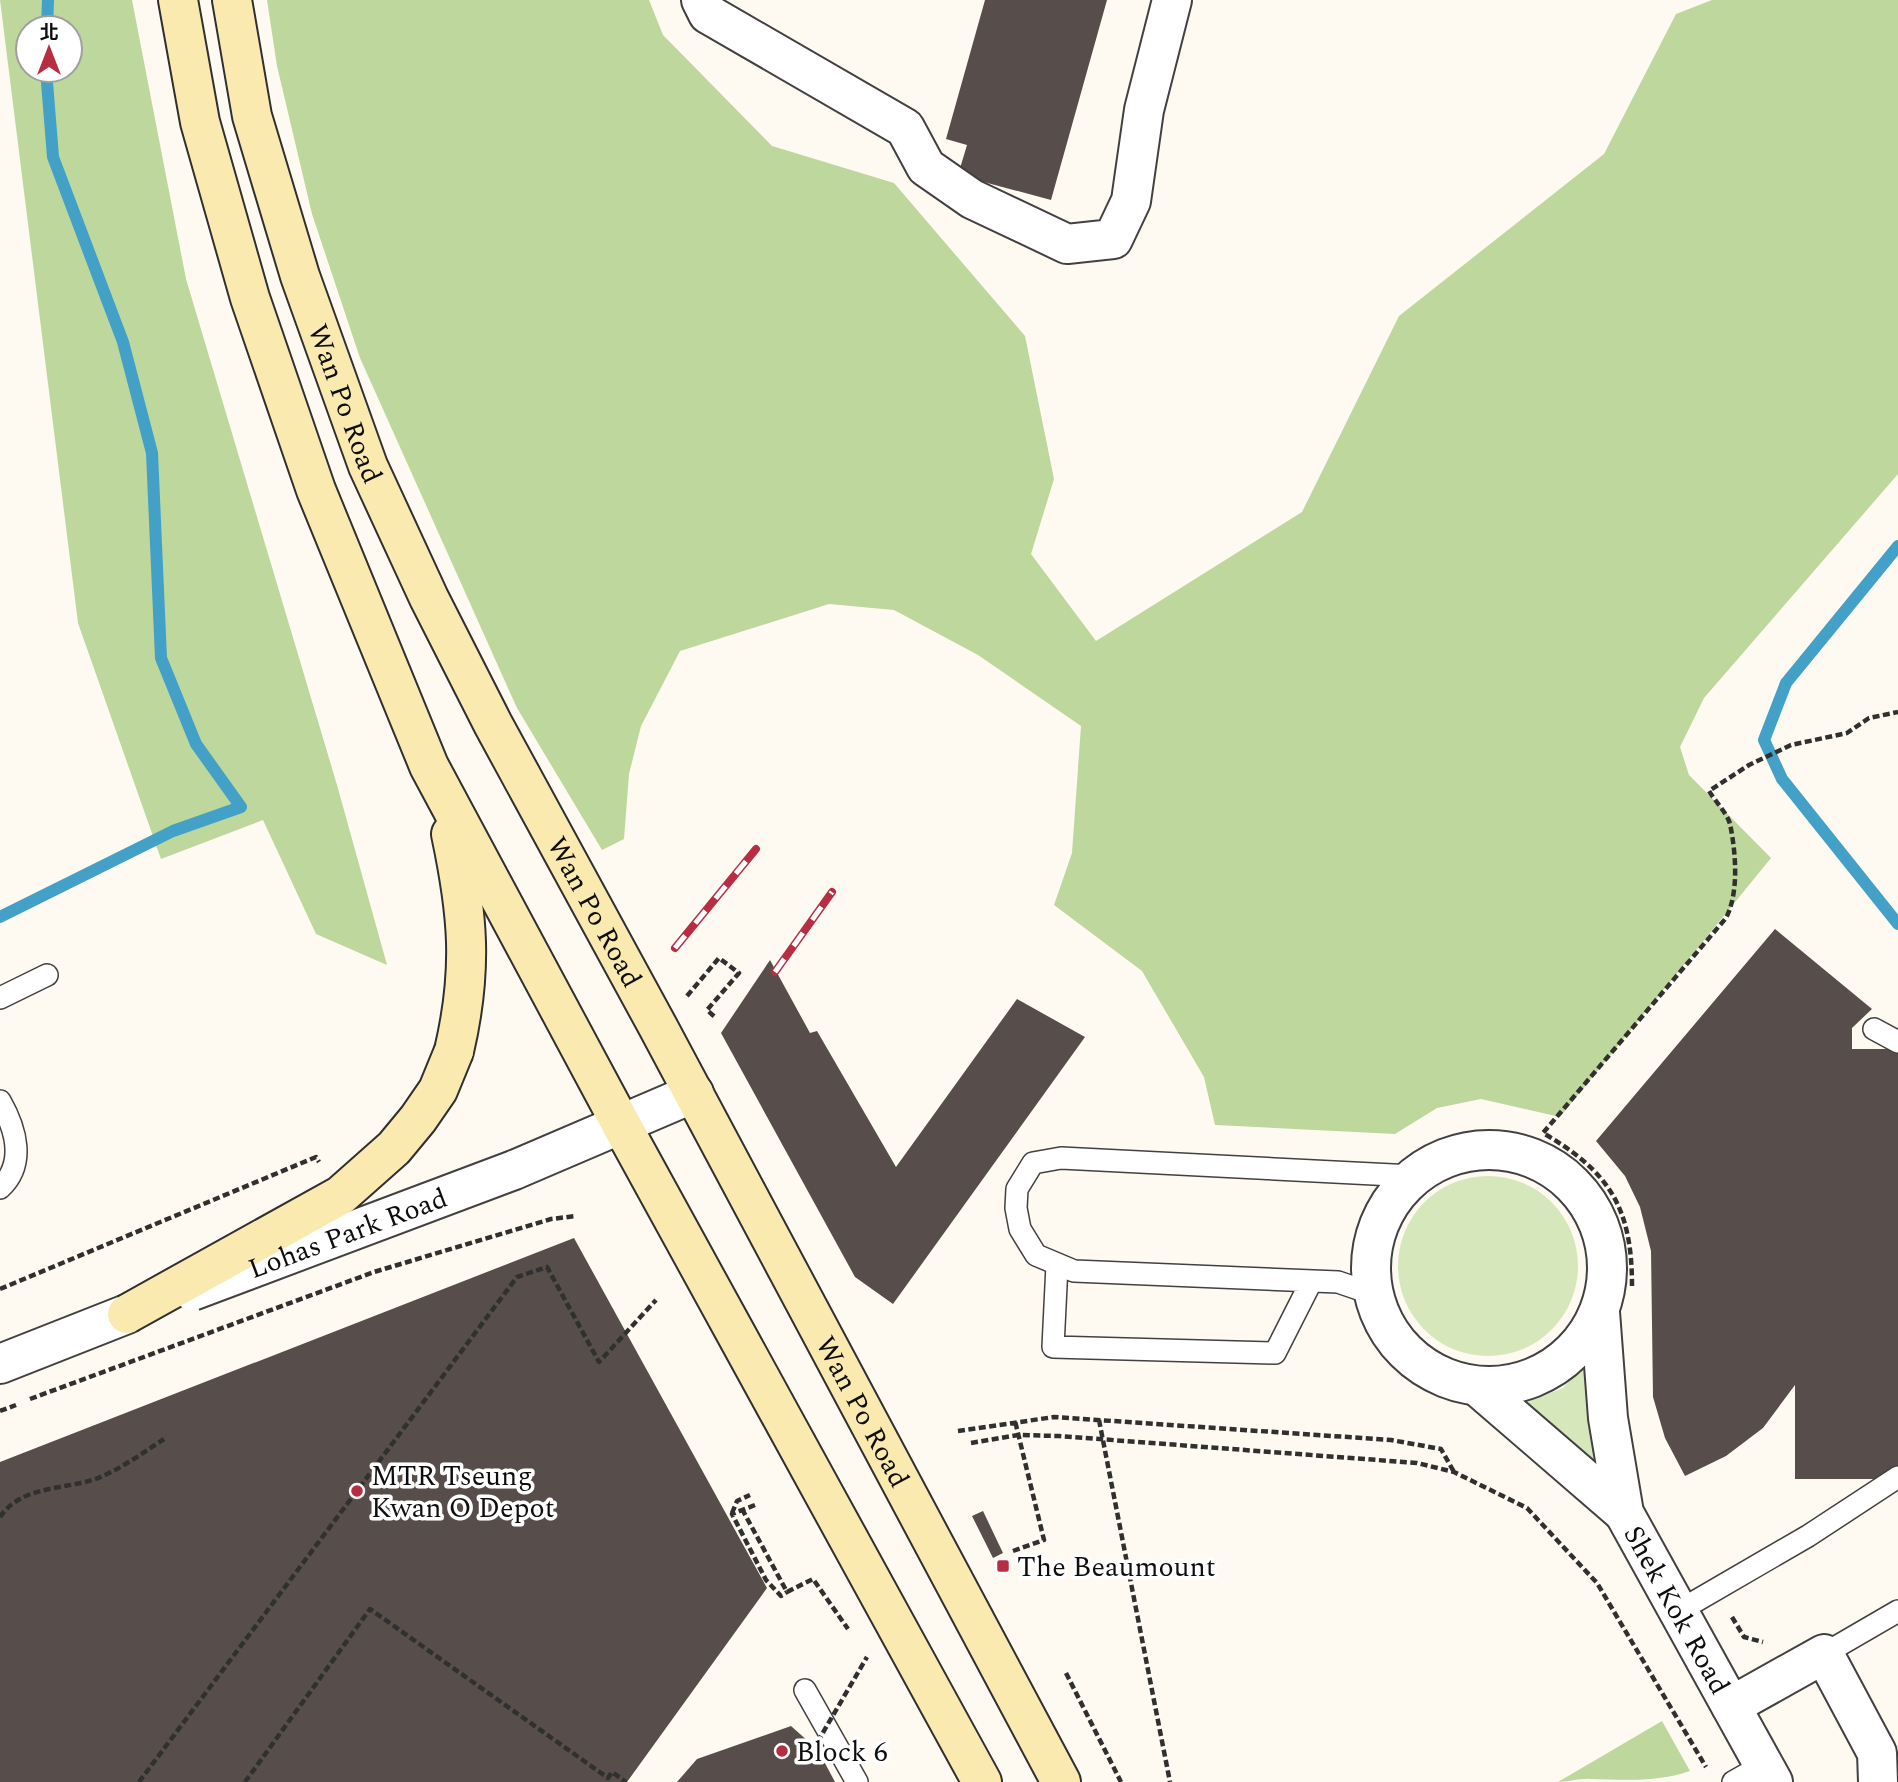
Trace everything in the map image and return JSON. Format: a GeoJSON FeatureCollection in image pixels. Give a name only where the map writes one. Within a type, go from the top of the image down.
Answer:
{"type":"FeatureCollection","features":[{"type":"Feature","properties":{"kind":"main road","name":"Wan Po Road"},"geometry":{"type":"LineString","coordinates":[[178,0],[200,122],[250,298],[316,490],[364,615],[429,766],[622,1125],[982,1782]]}},
{"type":"Feature","properties":{"kind":"main road","name":"Wan Po Road"},"geometry":{"type":"LineString","coordinates":[[232,0],[238,49],[267,173],[304,289],[368,466],[429,598],[487,712],[694,1093],[1061,1782]]}},
{"type":"Feature","properties":{"kind":"main road"},"geometry":{"type":"LineString","coordinates":[[127,1314],[341,1195],[394,1147],[438,1090],[454,1051],[465,1007],[467,930],[451,834],[429,766]]}},
{"type":"Feature","properties":{"kind":"street"},"geometry":{"type":"LineString","coordinates":[[701,0],[708,13],[905,128],[926,167],[972,199],[1067,244],[1113,239],[1131,201],[1144,110],[1172,0]]}},
{"type":"Feature","properties":{"kind":"street","name":"Lohas Park Road"},"geometry":{"type":"LineString","coordinates":[[0,1364],[514,1170],[694,1093]]}},
{"type":"Feature","properties":{"kind":"street","name":"Shek Kok Road"},"geometry":{"type":"LineString","coordinates":[[1600,1312],[1580,1344],[1551,1369],[1516,1384],[1477,1386],[1442,1376],[1410,1357],[1387,1328],[1373,1294],[1370,1262],[1377,1230],[1391,1200],[1413,1176],[1447,1156],[1485,1149],[1524,1154],[1560,1172],[1587,1200],[1604,1235],[1608,1274],[1600,1312],[1608,1418],[1624,1513],[1731,1706],[1756,1776]]}},
{"type":"Feature","properties":{"kind":"street","name":"Shek Kok Road"},"geometry":{"type":"LineString","coordinates":[[1477,1386],[1624,1513]]}},
{"type":"Feature","properties":{"kind":"street"},"geometry":{"type":"LineString","coordinates":[[1824,1654],[1877,1753],[1878,1782]]}},
{"type":"Feature","properties":{"kind":"street","name":"Shek Kok Road"},"geometry":{"type":"LineString","coordinates":[[1731,1706],[1824,1654]]}},
{"type":"Feature","properties":{"kind":"lane"},"geometry":{"type":"LineString","coordinates":[[0,998],[47,975]]}},
{"type":"Feature","properties":{"kind":"lane"},"geometry":{"type":"LineString","coordinates":[[1874,1029],[1898,1042]]}},
{"type":"Feature","properties":{"kind":"lane"},"geometry":{"type":"LineString","coordinates":[[0,1101],[14,1133],[17,1153],[12,1177],[0,1188]]}},
{"type":"Feature","properties":{"kind":"lane"},"geometry":{"type":"LineString","coordinates":[[1373,1294],[1338,1282],[1074,1271],[1036,1255],[1020,1229],[1016,1208],[1017,1189],[1033,1163],[1047,1158],[1413,1176]]}},
{"type":"Feature","properties":{"kind":"lane"},"geometry":{"type":"LineString","coordinates":[[1057,1265],[1052,1347],[1275,1353],[1311,1282]]}},
{"type":"Feature","properties":{"kind":"lane"},"geometry":{"type":"LineString","coordinates":[[1678,1612],[1808,1536],[1898,1477]]}},
{"type":"Feature","properties":{"kind":"lane"},"geometry":{"type":"LineString","coordinates":[[1824,1654],[1898,1611]]}},
{"type":"Feature","properties":{"kind":"lane"},"geometry":{"type":"LineString","coordinates":[[805,1690],[857,1782]]}},
{"type":"Feature","properties":{"kind":"path"},"geometry":{"type":"LineString","coordinates":[[1632,1288],[1632,1252],[1622,1215],[1606,1181],[1574,1151],[1543,1133],[1726,918],[1732,905],[1734,888],[1729,822],[1709,791],[1749,765],[1791,745],[1847,733],[1869,718],[1898,712]]}},
{"type":"Feature","properties":{"kind":"path"},"geometry":{"type":"LineString","coordinates":[[698,984],[719,958],[739,973],[707,1010],[716,1018]]}},
{"type":"Feature","properties":{"kind":"path"},"geometry":{"type":"LineString","coordinates":[[0,1289],[316,1157]]}},
{"type":"Feature","properties":{"kind":"path"},"geometry":{"type":"LineString","coordinates":[[0,1411],[374,1272],[551,1219],[576,1216]]}},
{"type":"Feature","properties":{"kind":"path"},"geometry":{"type":"LineString","coordinates":[[139,1782],[517,1277],[547,1267],[599,1362],[656,1300]]}},
{"type":"Feature","properties":{"kind":"path"},"geometry":{"type":"LineString","coordinates":[[958,1431],[1054,1417],[1391,1440],[1441,1449],[1454,1472]]}},
{"type":"Feature","properties":{"kind":"path"},"geometry":{"type":"LineString","coordinates":[[1099,1420],[1170,1782]]}},
{"type":"Feature","properties":{"kind":"path"},"geometry":{"type":"LineString","coordinates":[[1013,1551],[1044,1540],[1015,1421]]}},
{"type":"Feature","properties":{"kind":"path"},"geometry":{"type":"LineString","coordinates":[[971,1443],[1018,1435],[1102,1439],[1417,1463],[1454,1472],[1527,1508],[1597,1583],[1707,1770]]}},
{"type":"Feature","properties":{"kind":"path"},"geometry":{"type":"LineString","coordinates":[[0,1517],[8,1505],[30,1493],[101,1477],[164,1439]]}},
{"type":"Feature","properties":{"kind":"path"},"geometry":{"type":"LineString","coordinates":[[750,1495],[737,1500],[732,1514],[766,1580],[781,1596],[813,1579]]}},
{"type":"Feature","properties":{"kind":"path"},"geometry":{"type":"LineString","coordinates":[[732,1514],[755,1505]]}},
{"type":"Feature","properties":{"kind":"path"},"geometry":{"type":"LineString","coordinates":[[742,1510],[788,1592]]}},
{"type":"Feature","properties":{"kind":"path"},"geometry":{"type":"LineString","coordinates":[[1717,1589],[1744,1637],[1774,1644]]}},
{"type":"Feature","properties":{"kind":"path"},"geometry":{"type":"LineString","coordinates":[[245,1782],[370,1609],[607,1778],[612,1772],[626,1782]]}},
{"type":"Feature","properties":{"kind":"path"},"geometry":{"type":"LineString","coordinates":[[807,1760],[867,1657]]}},
{"type":"Feature","properties":{"kind":"path"},"geometry":{"type":"LineString","coordinates":[[1066,1673],[1121,1782]]}},
{"type":"Feature","properties":{"kind":"green space"},"geometry":{"type":"Polygon","coordinates":[[[0,0],[132,0],[186,279],[337,785],[387,965],[316,934],[263,820],[161,859],[78,623],[0,0]]]}},
{"type":"Feature","properties":{"kind":"green space"},"geometry":{"type":"Polygon","coordinates":[[[267,0],[649,0],[663,35],[772,146],[894,183],[1025,336],[1054,479],[1031,554],[1096,641],[1302,512],[1399,316],[1604,154],[1676,14],[1712,0],[1898,0],[1898,474],[1704,698],[1680,747],[1689,775],[1771,858],[1560,1117],[1481,1099],[1437,1108],[1395,1134],[1215,1125],[1204,1077],[1142,971],[1054,905],[1072,853],[1081,726],[978,655],[894,610],[829,604],[680,651],[641,726],[629,774],[624,839],[602,850],[517,708],[360,358],[312,214],[277,66],[267,0]]]}},
{"type":"Feature","properties":{"kind":"green space"},"geometry":{"type":"Polygon","coordinates":[[[1488,1176],[1522,1183],[1538,1191],[1551,1203],[1563,1216],[1571,1232],[1578,1266],[1571,1300],[1563,1316],[1551,1329],[1538,1341],[1522,1349],[1488,1356],[1454,1349],[1438,1341],[1425,1329],[1413,1316],[1405,1300],[1398,1266],[1405,1232],[1413,1216],[1425,1203],[1438,1191],[1454,1183],[1488,1176]]]}},
{"type":"Feature","properties":{"kind":"green space"},"geometry":{"type":"Polygon","coordinates":[[[1584,1365],[1596,1462],[1528,1402],[1563,1388],[1584,1365]]]}},
{"type":"Feature","properties":{"kind":"green space"},"geometry":{"type":"Polygon","coordinates":[[[1662,1721],[1690,1771],[1654,1779],[1558,1782],[1662,1721]]]}},
{"type":"Feature","properties":{"kind":"building"},"geometry":{"type":"Polygon","coordinates":[[[985,0],[1107,0],[1051,200],[958,175],[967,145],[946,139],[985,0]]]}},
{"type":"Feature","properties":{"kind":"building"},"geometry":{"type":"Polygon","coordinates":[[[1775,929],[1872,1009],[1852,1028],[1852,1049],[1898,1049],[1898,1479],[1795,1479],[1795,1385],[1763,1428],[1726,1456],[1685,1476],[1665,1438],[1653,1397],[1651,1251],[1640,1207],[1625,1176],[1596,1141],[1775,929]]]}},
{"type":"Feature","properties":{"kind":"building"},"geometry":{"type":"Polygon","coordinates":[[[770,960],[810,1033],[817,1031],[896,1167],[1017,999],[1085,1037],[893,1304],[855,1277],[721,1033],[770,960]]]}},
{"type":"Feature","properties":{"kind":"building","name":"MTR Tseung Kwan O Depot"},"geometry":{"type":"Polygon","coordinates":[[[574,1238],[767,1588],[627,1782],[0,1782],[0,1462],[574,1238]]]}},
{"type":"Feature","properties":{"kind":"building"},"geometry":{"type":"Polygon","coordinates":[[[983,1511],[1003,1553],[993,1558],[972,1516],[983,1511]]]}},
{"type":"Feature","properties":{"kind":"building"},"geometry":{"type":"Polygon","coordinates":[[[791,1726],[818,1750],[835,1782],[677,1782],[697,1759],[791,1726]]]}},
{"type":"Feature","properties":{"kind":"waterway"},"geometry":{"type":"LineString","coordinates":[[48,0],[48,14]]}},
{"type":"Feature","properties":{"kind":"waterway"},"geometry":{"type":"LineString","coordinates":[[0,917],[173,831],[241,807],[196,744],[161,658],[152,453],[123,342],[53,157],[47,84]]}},
{"type":"Feature","properties":{"kind":"waterway"},"geometry":{"type":"LineString","coordinates":[[1898,546],[1786,683],[1764,740],[1782,779],[1898,924]]}},
{"type":"Feature","properties":{"kind":"railway"},"geometry":{"type":"LineString","coordinates":[[675,948],[756,849]]}},
{"type":"Feature","properties":{"kind":"railway"},"geometry":{"type":"LineString","coordinates":[[775,972],[832,892]]}},
{"type":"Feature","properties":{"kind":"place","name":"MTR Tseung Kwan O Depot"},"geometry":{"type":"Point","coordinates":[357,1491]}},
{"type":"Feature","properties":{"kind":"place","name":"The Beaumount"},"geometry":{"type":"Point","coordinates":[1003,1566]}},
{"type":"Feature","properties":{"kind":"place","name":"Block 6"},"geometry":{"type":"Point","coordinates":[782,1751]}}]}
